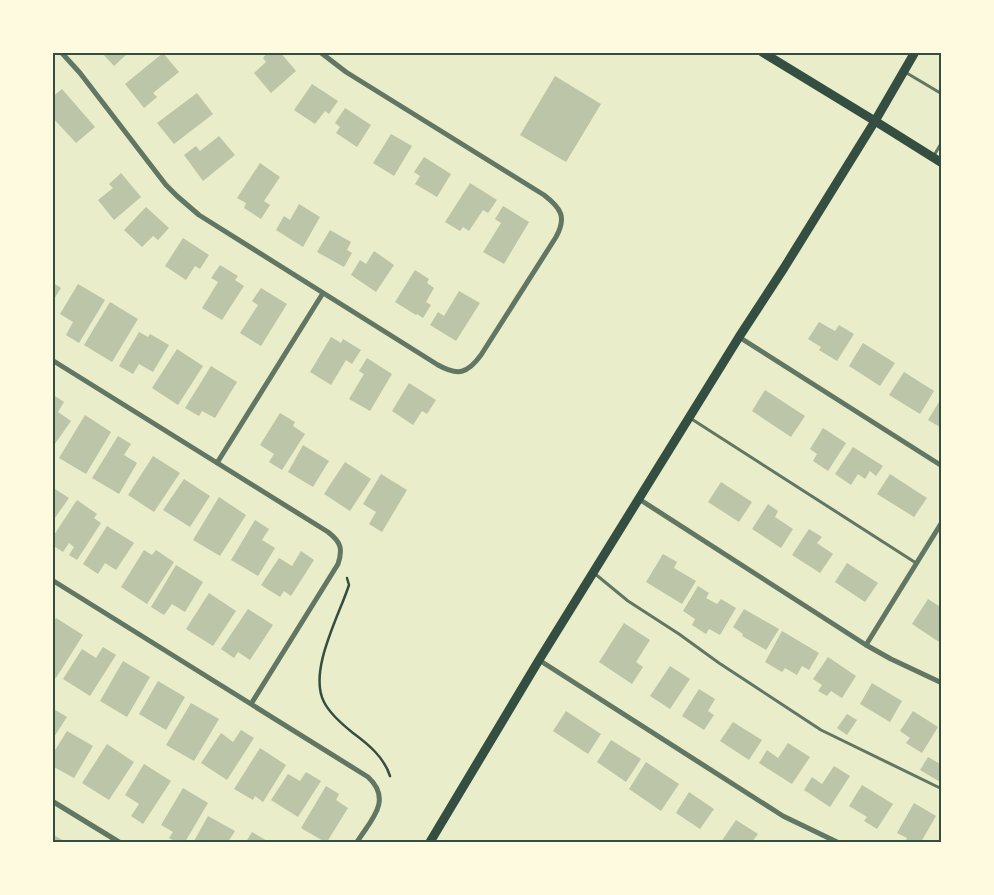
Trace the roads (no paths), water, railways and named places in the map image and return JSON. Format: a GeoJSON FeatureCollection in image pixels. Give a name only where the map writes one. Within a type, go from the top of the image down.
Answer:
{"type":"FeatureCollection","features":[{"type":"Feature","properties":{"kind":"main road"},"geometry":{"type":"LineString","coordinates":[[762,52],[942,163]]}},
{"type":"Feature","properties":{"kind":"main road"},"geometry":{"type":"LineString","coordinates":[[430,842],[593,572],[784,268],[915,52]]}},
{"type":"Feature","properties":{"kind":"street"},"geometry":{"type":"LineString","coordinates":[[61,52],[80,73],[166,185],[187,206],[209,222],[438,365],[454,372],[462,372],[469,369],[481,356],[556,237],[560,230],[562,214],[557,206],[544,195],[346,72],[320,52]]}},
{"type":"Feature","properties":{"kind":"street"},"geometry":{"type":"LineString","coordinates":[[217,463],[323,294]]}},
{"type":"Feature","properties":{"kind":"street"},"geometry":{"type":"LineString","coordinates":[[740,337],[942,466]]}},
{"type":"Feature","properties":{"kind":"street"},"geometry":{"type":"LineString","coordinates":[[52,360],[328,532],[338,542],[341,556],[334,572],[251,704]]}},
{"type":"Feature","properties":{"kind":"street"},"geometry":{"type":"LineString","coordinates":[[639,499],[866,645],[942,683]]}},
{"type":"Feature","properties":{"kind":"street"},"geometry":{"type":"LineString","coordinates":[[866,645],[942,522]]}},
{"type":"Feature","properties":{"kind":"street"},"geometry":{"type":"LineString","coordinates":[[52,580],[368,777],[378,787],[380,801],[378,809],[358,842]]}},
{"type":"Feature","properties":{"kind":"street"},"geometry":{"type":"LineString","coordinates":[[539,660],[784,816],[837,842]]}},
{"type":"Feature","properties":{"kind":"street"},"geometry":{"type":"LineString","coordinates":[[52,801],[120,842]]}},
{"type":"Feature","properties":{"kind":"lane"},"geometry":{"type":"LineString","coordinates":[[904,71],[942,94]]}},
{"type":"Feature","properties":{"kind":"lane"},"geometry":{"type":"LineString","coordinates":[[932,158],[942,142]]}},
{"type":"Feature","properties":{"kind":"lane"},"geometry":{"type":"LineString","coordinates":[[689,418],[916,564]]}},
{"type":"Feature","properties":{"kind":"lane"},"geometry":{"type":"LineString","coordinates":[[593,572],[628,601],[814,725],[942,789]]}}]}
